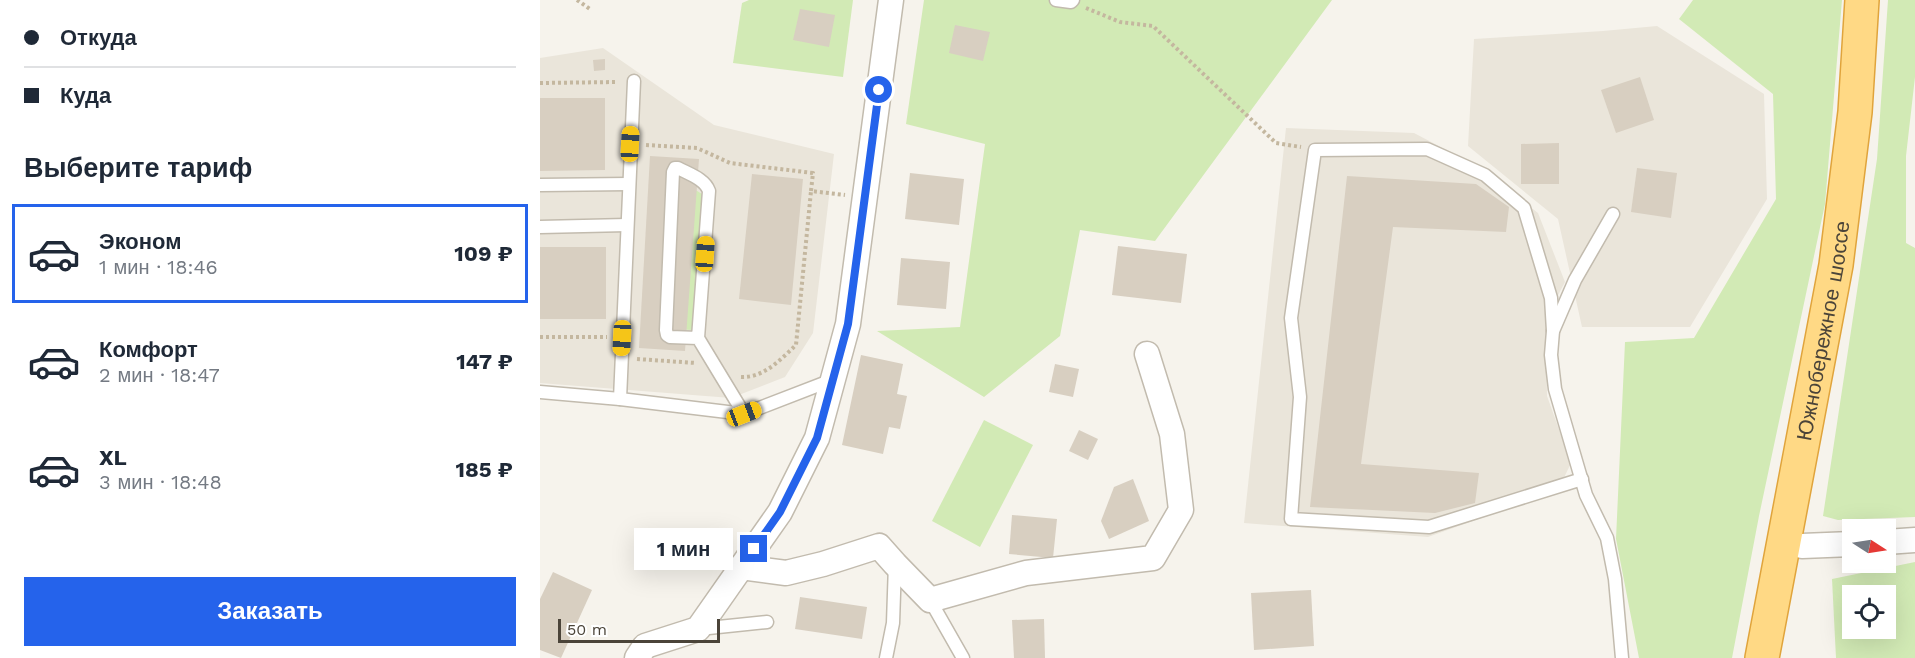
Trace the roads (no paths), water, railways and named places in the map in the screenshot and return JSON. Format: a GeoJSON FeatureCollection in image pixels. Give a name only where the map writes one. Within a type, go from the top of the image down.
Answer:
{"type":"FeatureCollection","features":[{"type":"Feature","properties":{"kind":"highway","name":"Южнобережное шоссе"},"geometry":{"type":"LineString","coordinates":[[1762,658],[1836,265],[1855,112],[1862,0]]}},
{"type":"Feature","properties":{"kind":"highway","name":"Южнобережное шоссе"},"geometry":{"type":"LineString","coordinates":[[1781,658],[1852,270],[1872,116],[1878,0]]}},
{"type":"Feature","properties":{"kind":"street"},"geometry":{"type":"LineString","coordinates":[[637,658],[645,646],[698,629],[780,512],[817,438],[848,324],[891,0]]}},
{"type":"Feature","properties":{"kind":"street"},"geometry":{"type":"LineString","coordinates":[[741,567],[786,573],[879,546],[930,600],[1026,573],[1153,558],[1181,510],[1172,434],[1147,354]]}},
{"type":"Feature","properties":{"kind":"street"},"geometry":{"type":"LineString","coordinates":[[1896,541],[1915,540]]}},
{"type":"Feature","properties":{"kind":"street"},"geometry":{"type":"LineString","coordinates":[[1802,546],[1842,544]]}},
{"type":"Feature","properties":{"kind":"lane"},"geometry":{"type":"LineString","coordinates":[[1056,0],[1072,1]]}},
{"type":"Feature","properties":{"kind":"lane"},"geometry":{"type":"LineString","coordinates":[[620,399],[634,81]]}},
{"type":"Feature","properties":{"kind":"lane"},"geometry":{"type":"LineString","coordinates":[[1582,478],[1429,527],[1291,519],[1300,397],[1291,318],[1315,150],[1427,148],[1485,175],[1524,208],[1551,298],[1553,331],[1551,355],[1555,389],[1582,478],[1586,495],[1607,538],[1615,579],[1622,658]]}},
{"type":"Feature","properties":{"kind":"lane"},"geometry":{"type":"LineString","coordinates":[[698,338],[670,337],[666,330],[675,168],[703,182],[708,187],[698,338],[744,414]]}},
{"type":"Feature","properties":{"kind":"lane"},"geometry":{"type":"LineString","coordinates":[[540,185],[629,184]]}},
{"type":"Feature","properties":{"kind":"lane"},"geometry":{"type":"LineString","coordinates":[[1553,331],[1575,280],[1613,214]]}},
{"type":"Feature","properties":{"kind":"lane"},"geometry":{"type":"LineString","coordinates":[[540,227],[627,225]]}},
{"type":"Feature","properties":{"kind":"lane"},"geometry":{"type":"LineString","coordinates":[[540,392],[744,414],[833,379]]}},
{"type":"Feature","properties":{"kind":"lane"},"geometry":{"type":"LineString","coordinates":[[886,658],[892,623],[895,564]]}},
{"type":"Feature","properties":{"kind":"lane"},"geometry":{"type":"LineString","coordinates":[[930,600],[963,658]]}},
{"type":"Feature","properties":{"kind":"lane"},"geometry":{"type":"LineString","coordinates":[[698,629],[767,622]]}}]}
